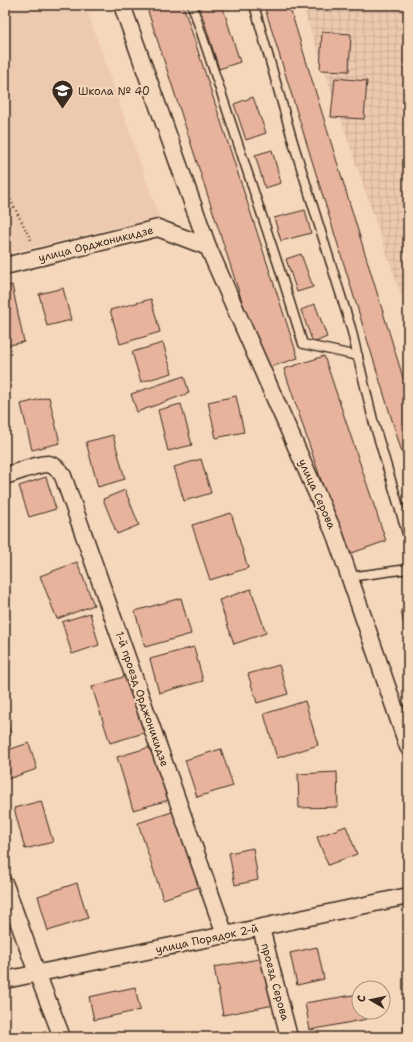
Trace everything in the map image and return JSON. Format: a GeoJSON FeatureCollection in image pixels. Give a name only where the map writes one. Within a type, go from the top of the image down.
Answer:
{"type":"FeatureCollection","features":[{"type":"Feature","properties":{"kind":"street","name":"улица Серова"},"geometry":{"type":"LineString","coordinates":[[122,5],[208,247],[335,535],[408,747]]}},
{"type":"Feature","properties":{"kind":"street","name":"улица Орджоникидзе"},"geometry":{"type":"LineString","coordinates":[[5,266],[158,228],[208,247]]}},
{"type":"Feature","properties":{"kind":"street","name":"1-й проезд Орджоникидзе"},"geometry":{"type":"LineString","coordinates":[[5,476],[43,464],[54,466],[59,469],[63,476],[225,935]]}},
{"type":"Feature","properties":{"kind":"street"},"geometry":{"type":"LineString","coordinates":[[5,885],[62,1037]]}},
{"type":"Feature","properties":{"kind":"street","name":"улица Порядок 2-й"},"geometry":{"type":"LineString","coordinates":[[5,980],[261,928],[408,896]]}},
{"type":"Feature","properties":{"kind":"street","name":"проезд Серова"},"geometry":{"type":"LineString","coordinates":[[261,928],[289,1037]]}},
{"type":"Feature","properties":{"kind":"lane"},"geometry":{"type":"LineString","coordinates":[[192,5],[276,257],[303,344],[358,356]]}},
{"type":"Feature","properties":{"kind":"lane"},"geometry":{"type":"LineString","coordinates":[[254,5],[351,328],[373,420],[408,537]]}},
{"type":"Feature","properties":{"kind":"lane"},"geometry":{"type":"LineString","coordinates":[[349,577],[408,569]]}},
{"type":"Feature","properties":{"kind":"path"},"geometry":{"type":"LineString","coordinates":[[5,189],[34,247],[37,258]]}},
{"type":"Feature","properties":{"kind":"shaded area","name":"Школа № 40"},"geometry":{"type":"Polygon","coordinates":[[[5,5],[85,5],[159,217],[5,254],[5,5]]]}},
{"type":"Feature","properties":{"kind":"shaded area"},"geometry":{"type":"Polygon","coordinates":[[[302,5],[408,5],[408,316],[302,5]]]}},
{"type":"Feature","properties":{"kind":"building"},"geometry":{"type":"Polygon","coordinates":[[[146,5],[183,5],[298,358],[264,369],[146,5]]]}},
{"type":"Feature","properties":{"kind":"building"},"geometry":{"type":"Polygon","coordinates":[[[199,5],[222,5],[240,62],[219,69],[199,5]]]}},
{"type":"Feature","properties":{"kind":"building"},"geometry":{"type":"Polygon","coordinates":[[[264,5],[289,5],[408,394],[408,472],[264,5]]]}},
{"type":"Feature","properties":{"kind":"building"},"geometry":{"type":"Polygon","coordinates":[[[322,32],[351,34],[349,71],[320,70],[322,32]]]}},
{"type":"Feature","properties":{"kind":"building"},"geometry":{"type":"Polygon","coordinates":[[[335,78],[367,81],[364,119],[331,117],[335,78]]]}},
{"type":"Feature","properties":{"kind":"building"},"geometry":{"type":"Polygon","coordinates":[[[253,97],[266,133],[246,140],[234,104],[253,97]]]}},
{"type":"Feature","properties":{"kind":"building"},"geometry":{"type":"Polygon","coordinates":[[[272,150],[281,183],[265,188],[255,155],[272,150]]]}},
{"type":"Feature","properties":{"kind":"building"},"geometry":{"type":"Polygon","coordinates":[[[305,210],[311,233],[281,241],[274,218],[305,210]]]}},
{"type":"Feature","properties":{"kind":"building"},"geometry":{"type":"Polygon","coordinates":[[[301,254],[313,287],[297,292],[286,259],[301,254]]]}},
{"type":"Feature","properties":{"kind":"building"},"geometry":{"type":"Polygon","coordinates":[[[12,285],[24,342],[5,346],[5,287],[12,285]]]}},
{"type":"Feature","properties":{"kind":"building"},"geometry":{"type":"Polygon","coordinates":[[[63,288],[71,320],[47,326],[39,294],[63,288]]]}},
{"type":"Feature","properties":{"kind":"building"},"geometry":{"type":"Polygon","coordinates":[[[151,299],[160,332],[120,344],[110,310],[151,299]]]}},
{"type":"Feature","properties":{"kind":"building"},"geometry":{"type":"Polygon","coordinates":[[[315,304],[327,337],[313,343],[301,310],[315,304]]]}},
{"type":"Feature","properties":{"kind":"building"},"geometry":{"type":"Polygon","coordinates":[[[163,343],[172,373],[141,382],[132,352],[163,343]]]}},
{"type":"Feature","properties":{"kind":"building"},"geometry":{"type":"Polygon","coordinates":[[[324,356],[386,541],[346,555],[284,369],[324,356]]]}},
{"type":"Feature","properties":{"kind":"building"},"geometry":{"type":"Polygon","coordinates":[[[184,376],[189,393],[137,412],[131,394],[184,376]]]}},
{"type":"Feature","properties":{"kind":"building"},"geometry":{"type":"Polygon","coordinates":[[[236,396],[244,432],[216,438],[208,402],[236,396]]]}},
{"type":"Feature","properties":{"kind":"building"},"geometry":{"type":"Polygon","coordinates":[[[49,397],[60,443],[32,450],[21,404],[49,397]]]}},
{"type":"Feature","properties":{"kind":"building"},"geometry":{"type":"Polygon","coordinates":[[[181,404],[192,445],[168,451],[158,410],[181,404]]]}},
{"type":"Feature","properties":{"kind":"building"},"geometry":{"type":"Polygon","coordinates":[[[113,435],[125,479],[98,487],[86,442],[113,435]]]}},
{"type":"Feature","properties":{"kind":"building"},"geometry":{"type":"Polygon","coordinates":[[[201,459],[211,493],[184,501],[174,467],[201,459]]]}},
{"type":"Feature","properties":{"kind":"building"},"geometry":{"type":"Polygon","coordinates":[[[46,477],[56,509],[29,517],[19,486],[46,477]]]}},
{"type":"Feature","properties":{"kind":"building"},"geometry":{"type":"Polygon","coordinates":[[[125,490],[139,525],[117,534],[103,499],[125,490]]]}},
{"type":"Feature","properties":{"kind":"building"},"geometry":{"type":"Polygon","coordinates":[[[231,513],[248,568],[210,580],[192,525],[231,513]]]}},
{"type":"Feature","properties":{"kind":"building"},"geometry":{"type":"Polygon","coordinates":[[[77,562],[94,605],[57,619],[40,576],[77,562]]]}},
{"type":"Feature","properties":{"kind":"building"},"geometry":{"type":"Polygon","coordinates":[[[251,589],[266,633],[234,644],[219,600],[251,589]]]}},
{"type":"Feature","properties":{"kind":"building"},"geometry":{"type":"Polygon","coordinates":[[[181,598],[191,634],[145,647],[135,611],[181,598]]]}},
{"type":"Feature","properties":{"kind":"building"},"geometry":{"type":"Polygon","coordinates":[[[408,609],[408,645],[401,610],[408,609]]]}},
{"type":"Feature","properties":{"kind":"building"},"geometry":{"type":"Polygon","coordinates":[[[90,613],[99,645],[72,654],[62,622],[90,613]]]}},
{"type":"Feature","properties":{"kind":"building"},"geometry":{"type":"Polygon","coordinates":[[[194,647],[203,681],[159,693],[150,659],[194,647]]]}},
{"type":"Feature","properties":{"kind":"building"},"geometry":{"type":"Polygon","coordinates":[[[279,665],[288,694],[257,703],[248,674],[279,665]]]}},
{"type":"Feature","properties":{"kind":"building"},"geometry":{"type":"Polygon","coordinates":[[[126,676],[144,733],[110,743],[92,687],[126,676]]]}},
{"type":"Feature","properties":{"kind":"building"},"geometry":{"type":"Polygon","coordinates":[[[305,701],[318,745],[277,758],[264,714],[305,701]]]}},
{"type":"Feature","properties":{"kind":"building"},"geometry":{"type":"Polygon","coordinates":[[[5,716],[11,735],[5,737],[5,716]]]}},
{"type":"Feature","properties":{"kind":"building"},"geometry":{"type":"Polygon","coordinates":[[[29,743],[37,769],[5,780],[5,751],[29,743]]]}},
{"type":"Feature","properties":{"kind":"building"},"geometry":{"type":"Polygon","coordinates":[[[157,745],[173,799],[133,810],[117,757],[157,745]]]}},
{"type":"Feature","properties":{"kind":"building"},"geometry":{"type":"Polygon","coordinates":[[[221,749],[233,786],[197,797],[185,760],[221,749]]]}},
{"type":"Feature","properties":{"kind":"building"},"geometry":{"type":"Polygon","coordinates":[[[337,772],[338,807],[299,808],[298,774],[337,772]]]}},
{"type":"Feature","properties":{"kind":"building"},"geometry":{"type":"Polygon","coordinates":[[[41,801],[53,842],[25,849],[14,808],[41,801]]]}},
{"type":"Feature","properties":{"kind":"building"},"geometry":{"type":"Polygon","coordinates":[[[175,811],[199,887],[163,899],[138,823],[175,811]]]}},
{"type":"Feature","properties":{"kind":"building"},"geometry":{"type":"Polygon","coordinates":[[[346,826],[357,854],[328,865],[317,837],[346,826]]]}},
{"type":"Feature","properties":{"kind":"building"},"geometry":{"type":"Polygon","coordinates":[[[253,848],[258,880],[235,885],[229,853],[253,848]]]}},
{"type":"Feature","properties":{"kind":"building"},"geometry":{"type":"Polygon","coordinates":[[[77,883],[88,918],[48,931],[38,896],[77,883]]]}},
{"type":"Feature","properties":{"kind":"building"},"geometry":{"type":"Polygon","coordinates":[[[317,947],[324,979],[297,985],[290,953],[317,947]]]}},
{"type":"Feature","properties":{"kind":"building"},"geometry":{"type":"Polygon","coordinates":[[[265,958],[274,1005],[223,1015],[214,967],[265,958]]]}},
{"type":"Feature","properties":{"kind":"building"},"geometry":{"type":"Polygon","coordinates":[[[135,987],[140,1010],[94,1020],[89,997],[135,987]]]}},
{"type":"Feature","properties":{"kind":"building"},"geometry":{"type":"Polygon","coordinates":[[[351,995],[351,1020],[362,1020],[310,1030],[305,1003],[351,995]]]}},
{"type":"Feature","properties":{"kind":"building"},"geometry":{"type":"Polygon","coordinates":[[[408,1025],[408,1037],[406,1037],[403,1027],[408,1025]]]}},
{"type":"Feature","properties":{"kind":"building"},"geometry":{"type":"Polygon","coordinates":[[[25,1031],[26,1037],[5,1037],[5,1036],[25,1031]]]}},
{"type":"Feature","properties":{"kind":"place","name":"Школа № 40"},"geometry":{"type":"Point","coordinates":[63,110]}}]}
